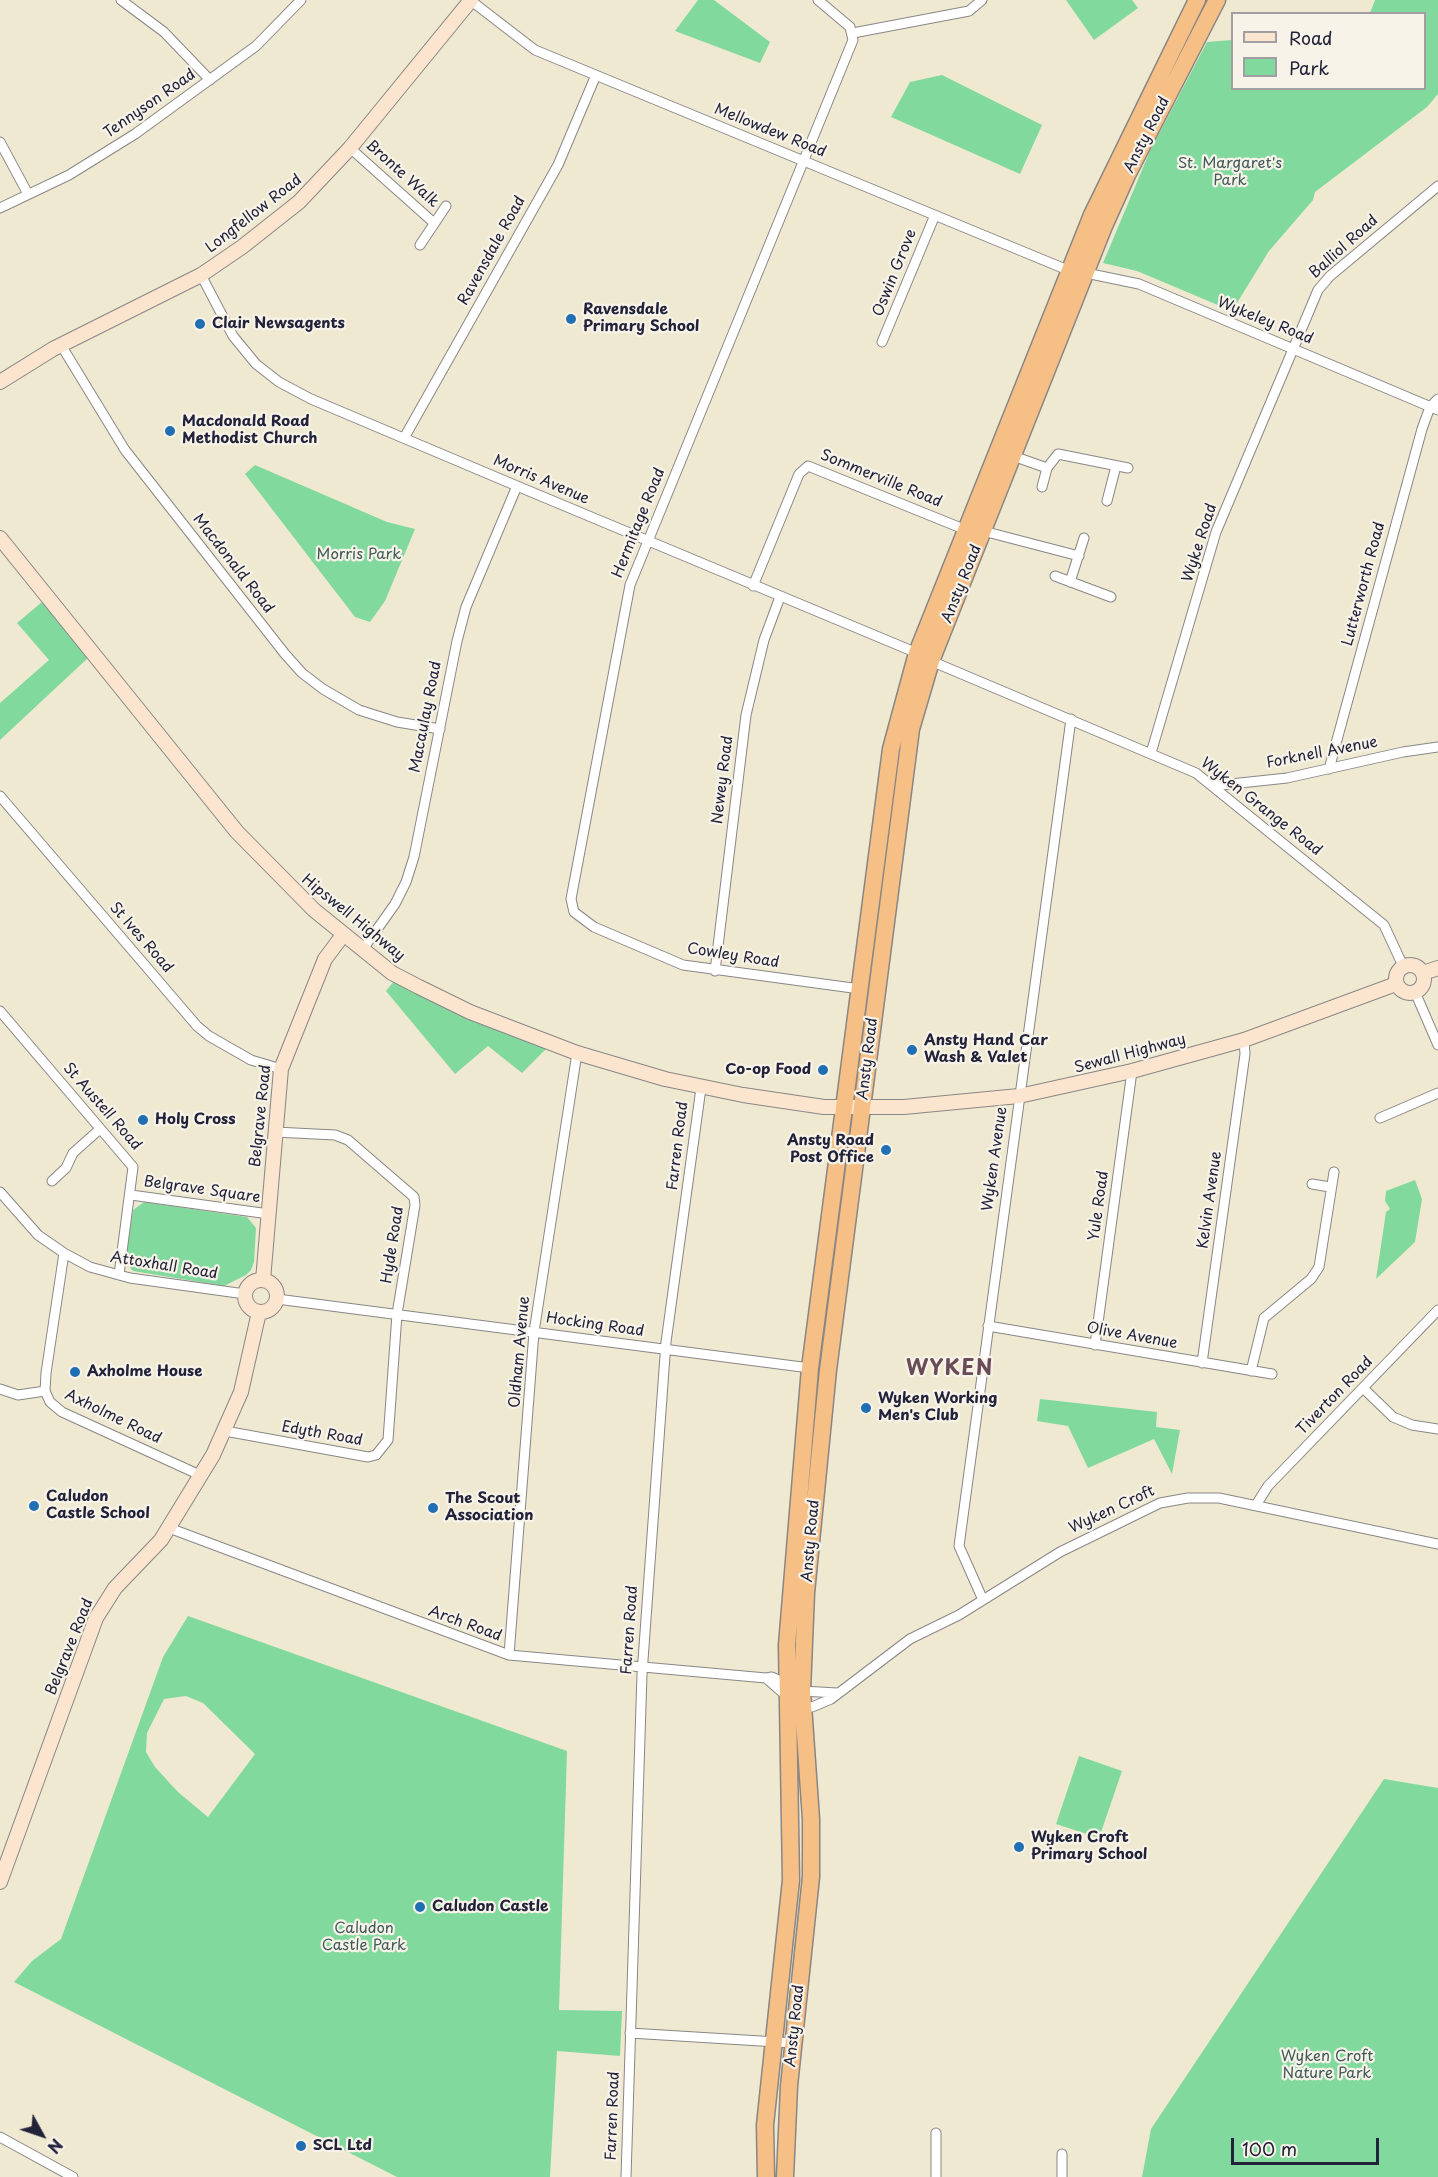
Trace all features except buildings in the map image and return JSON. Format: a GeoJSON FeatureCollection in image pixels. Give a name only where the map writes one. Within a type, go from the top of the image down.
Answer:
{"type":"FeatureCollection","features":[{"type":"Feature","properties":{"kind":"highway","name":"Ansty Road"},"geometry":{"type":"LineString","coordinates":[[785,2177],[788,2098],[811,1856],[811,1819],[787,1645],[806,1367],[854,1109],[902,783],[924,657],[983,531],[1013,456],[1078,272],[1092,215],[1197,0]]}},
{"type":"Feature","properties":{"kind":"highway","name":"Ansty Road"},"geometry":{"type":"LineString","coordinates":[[766,2177],[765,2125],[791,1862],[795,1694],[854,1109],[860,989],[891,749],[966,530],[1078,272],[1217,0]]}},
{"type":"Feature","properties":{"kind":"highway"},"geometry":{"type":"LineString","coordinates":[[806,1367],[828,1370]]}},
{"type":"Feature","properties":{"kind":"street"},"geometry":{"type":"LineString","coordinates":[[120,0],[164,32],[210,80]]}},
{"type":"Feature","properties":{"kind":"street","name":"Tennyson Road"},"geometry":{"type":"LineString","coordinates":[[0,208],[110,151],[256,46],[301,0]]}},
{"type":"Feature","properties":{"kind":"street","name":"Mellowdew Road"},"geometry":{"type":"LineString","coordinates":[[470,0],[535,50],[1078,272]]}},
{"type":"Feature","properties":{"kind":"street","name":"Longfellow Road"},"geometry":{"type":"LineString","coordinates":[[0,382],[61,345],[201,275],[242,247],[298,202],[350,148],[470,0]]}},
{"type":"Feature","properties":{"kind":"street"},"geometry":{"type":"LineString","coordinates":[[818,0],[846,23],[853,33],[969,11],[982,0]]}},
{"type":"Feature","properties":{"kind":"street"},"geometry":{"type":"LineString","coordinates":[[1184,30],[1204,0]]}},
{"type":"Feature","properties":{"kind":"street","name":"Hermitage Road"},"geometry":{"type":"LineString","coordinates":[[576,914],[571,899],[630,585],[850,49],[853,33]]}},
{"type":"Feature","properties":{"kind":"street","name":"Ravensdale Road"},"geometry":{"type":"LineString","coordinates":[[404,438],[558,165],[596,75]]}},
{"type":"Feature","properties":{"kind":"street"},"geometry":{"type":"LineString","coordinates":[[0,142],[28,194]]}},
{"type":"Feature","properties":{"kind":"street","name":"Bronte Walk"},"geometry":{"type":"LineString","coordinates":[[350,148],[434,223]]}},
{"type":"Feature","properties":{"kind":"street","name":"Balliol Road"},"geometry":{"type":"LineString","coordinates":[[1293,348],[1325,281],[1438,186]]}},
{"type":"Feature","properties":{"kind":"street","name":"Bronte Walk"},"geometry":{"type":"LineString","coordinates":[[420,245],[446,206]]}},
{"type":"Feature","properties":{"kind":"street","name":"Oswin Grove"},"geometry":{"type":"LineString","coordinates":[[882,342],[935,215]]}},
{"type":"Feature","properties":{"kind":"street","name":"Wykeley Road"},"geometry":{"type":"LineString","coordinates":[[1078,272],[1133,282],[1434,409]]}},
{"type":"Feature","properties":{"kind":"street","name":"Morris Avenue"},"geometry":{"type":"LineString","coordinates":[[201,275],[232,336],[256,364],[279,382],[311,399],[924,657]]}},
{"type":"Feature","properties":{"kind":"street","name":"Macdonald Road"},"geometry":{"type":"LineString","coordinates":[[61,345],[125,450],[302,673],[323,689],[359,710],[397,722],[440,729]]}},
{"type":"Feature","properties":{"kind":"street","name":"Wyke Road"},"geometry":{"type":"LineString","coordinates":[[1151,753],[1216,532],[1293,348]]}},
{"type":"Feature","properties":{"kind":"street"},"geometry":{"type":"LineString","coordinates":[[1434,409],[1438,399]]}},
{"type":"Feature","properties":{"kind":"street","name":"Lutterworth Road"},"geometry":{"type":"LineString","coordinates":[[1329,769],[1434,409]]}},
{"type":"Feature","properties":{"kind":"street"},"geometry":{"type":"LineString","coordinates":[[1042,487],[1047,468],[1058,453],[1128,468]]}},
{"type":"Feature","properties":{"kind":"street"},"geometry":{"type":"LineString","coordinates":[[1013,456],[1047,468]]}},
{"type":"Feature","properties":{"kind":"street","name":"Sommerville Road"},"geometry":{"type":"LineString","coordinates":[[753,586],[799,474],[808,466],[966,530]]}},
{"type":"Feature","properties":{"kind":"street"},"geometry":{"type":"LineString","coordinates":[[1107,501],[1116,466]]}},
{"type":"Feature","properties":{"kind":"street","name":"Macaulay Road"},"geometry":{"type":"LineString","coordinates":[[363,950],[395,904],[406,882],[414,857],[466,607],[517,486]]}},
{"type":"Feature","properties":{"kind":"street"},"geometry":{"type":"LineString","coordinates":[[983,531],[1079,556]]}},
{"type":"Feature","properties":{"kind":"street","name":"Hipswell Highway"},"geometry":{"type":"LineString","coordinates":[[0,538],[237,832],[286,884],[392,973],[452,1005],[577,1053],[701,1088],[854,1109]]}},
{"type":"Feature","properties":{"kind":"street"},"geometry":{"type":"LineString","coordinates":[[1070,582],[1084,538]]}},
{"type":"Feature","properties":{"kind":"street"},"geometry":{"type":"LineString","coordinates":[[1055,576],[1111,597]]}},
{"type":"Feature","properties":{"kind":"street","name":"Newey Road"},"geometry":{"type":"LineString","coordinates":[[715,971],[746,715],[764,640],[780,597]]}},
{"type":"Feature","properties":{"kind":"street","name":"Wyken Grange Road"},"geometry":{"type":"LineString","coordinates":[[924,657],[1191,770],[1384,925],[1403,966]]}},
{"type":"Feature","properties":{"kind":"street","name":"Wyken Avenue"},"geometry":{"type":"LineString","coordinates":[[983,1600],[959,1546],[1071,719]]}},
{"type":"Feature","properties":{"kind":"street","name":"Forknell Avenue"},"geometry":{"type":"LineString","coordinates":[[1212,786],[1287,778],[1403,752],[1438,747]]}},
{"type":"Feature","properties":{"kind":"street","name":"St Ives Road"},"geometry":{"type":"LineString","coordinates":[[0,796],[197,1026],[216,1041],[251,1060],[281,1069]]}},
{"type":"Feature","properties":{"kind":"street","name":"Cowley Road"},"geometry":{"type":"LineString","coordinates":[[576,914],[594,927],[679,964],[715,971],[860,989]]}},
{"type":"Feature","properties":{"kind":"street","name":"Belgrave Road"},"geometry":{"type":"LineString","coordinates":[[263,1280],[281,1069],[285,1054],[325,959],[344,935]]}},
{"type":"Feature","properties":{"kind":"street"},"geometry":{"type":"LineString","coordinates":[[1403,966],[1414,966],[1423,973],[1423,983],[1415,992],[1406,992],[1396,984],[1397,975],[1403,966]]}},
{"type":"Feature","properties":{"kind":"street"},"geometry":{"type":"LineString","coordinates":[[1423,973],[1438,968]]}},
{"type":"Feature","properties":{"kind":"street","name":"Sewall Highway"},"geometry":{"type":"LineString","coordinates":[[854,1109],[1019,1096],[1132,1071],[1244,1040],[1396,984]]}},
{"type":"Feature","properties":{"kind":"street"},"geometry":{"type":"LineString","coordinates":[[1415,992],[1438,1045]]}},
{"type":"Feature","properties":{"kind":"street","name":"St Austell Road"},"geometry":{"type":"LineString","coordinates":[[0,1011],[133,1167],[119,1275]]}},
{"type":"Feature","properties":{"kind":"street","name":"Kelvin Avenue"},"geometry":{"type":"LineString","coordinates":[[1202,1363],[1245,1054],[1244,1040]]}},
{"type":"Feature","properties":{"kind":"street","name":"Oldham Avenue"},"geometry":{"type":"LineString","coordinates":[[509,1655],[534,1332],[577,1053]]}},
{"type":"Feature","properties":{"kind":"street","name":"Yule Road"},"geometry":{"type":"LineString","coordinates":[[1095,1345],[1132,1071]]}},
{"type":"Feature","properties":{"kind":"street","name":"Farren Road"},"geometry":{"type":"LineString","coordinates":[[626,2177],[642,1667],[665,1350],[701,1088]]}},
{"type":"Feature","properties":{"kind":"street"},"geometry":{"type":"LineString","coordinates":[[1380,1118],[1438,1093]]}},
{"type":"Feature","properties":{"kind":"street"},"geometry":{"type":"LineString","coordinates":[[52,1181],[66,1168],[73,1153],[100,1129]]}},
{"type":"Feature","properties":{"kind":"street","name":"Hyde Road"},"geometry":{"type":"LineString","coordinates":[[275,1132],[335,1135],[348,1140],[414,1197],[415,1205],[397,1314]]}},
{"type":"Feature","properties":{"kind":"street"},"geometry":{"type":"LineString","coordinates":[[1251,1371],[1264,1318],[1308,1282],[1319,1267],[1334,1172]]}},
{"type":"Feature","properties":{"kind":"street"},"geometry":{"type":"LineString","coordinates":[[1312,1184],[1330,1187]]}},
{"type":"Feature","properties":{"kind":"street","name":"Attoxhall Road"},"geometry":{"type":"LineString","coordinates":[[0,1192],[32,1229],[64,1253],[90,1267],[119,1275],[245,1294]]}},
{"type":"Feature","properties":{"kind":"street","name":"Belgrave Square"},"geometry":{"type":"LineString","coordinates":[[131,1195],[269,1214]]}},
{"type":"Feature","properties":{"kind":"street","name":"Axholme Road"},"geometry":{"type":"LineString","coordinates":[[64,1253],[45,1390],[50,1402],[62,1412],[202,1476]]}},
{"type":"Feature","properties":{"kind":"street"},"geometry":{"type":"LineString","coordinates":[[263,1280],[273,1286],[277,1299],[269,1310],[259,1312],[249,1306],[245,1294],[254,1282],[263,1280]]}},
{"type":"Feature","properties":{"kind":"street","name":"Hocking Road"},"geometry":{"type":"LineString","coordinates":[[277,1299],[806,1367]]}},
{"type":"Feature","properties":{"kind":"street","name":"Tiverton Road"},"geometry":{"type":"LineString","coordinates":[[1256,1505],[1268,1486],[1438,1310]]}},
{"type":"Feature","properties":{"kind":"street","name":"Belgrave Road"},"geometry":{"type":"LineString","coordinates":[[0,1881],[96,1618],[115,1588],[169,1528],[202,1476],[225,1431],[245,1381],[259,1312]]}},
{"type":"Feature","properties":{"kind":"street","name":"Edyth Road"},"geometry":{"type":"LineString","coordinates":[[225,1431],[368,1457],[376,1455],[388,1440],[397,1314]]}},
{"type":"Feature","properties":{"kind":"street","name":"Olive Avenue"},"geometry":{"type":"LineString","coordinates":[[987,1326],[1272,1374]]}},
{"type":"Feature","properties":{"kind":"street"},"geometry":{"type":"LineString","coordinates":[[1363,1388],[1394,1417],[1412,1425],[1438,1429]]}},
{"type":"Feature","properties":{"kind":"street"},"geometry":{"type":"LineString","coordinates":[[0,1389],[18,1395],[45,1390]]}},
{"type":"Feature","properties":{"kind":"street","name":"Wyken Croft"},"geometry":{"type":"LineString","coordinates":[[795,1694],[816,1706],[905,1642],[983,1600],[1060,1552],[1160,1503],[1202,1497],[1256,1505],[1438,1544]]}},
{"type":"Feature","properties":{"kind":"street","name":"Arch Road"},"geometry":{"type":"LineString","coordinates":[[169,1528],[509,1655],[766,1678]]}},
{"type":"Feature","properties":{"kind":"street"},"geometry":{"type":"LineString","coordinates":[[766,1678],[772,1677],[795,1694]]}},
{"type":"Feature","properties":{"kind":"street"},"geometry":{"type":"LineString","coordinates":[[766,1678],[795,1694],[837,1693]]}},
{"type":"Feature","properties":{"kind":"street"},"geometry":{"type":"LineString","coordinates":[[630,2033],[793,2043]]}},
{"type":"Feature","properties":{"kind":"street"},"geometry":{"type":"LineString","coordinates":[[936,2133],[936,2177]]}},
{"type":"Feature","properties":{"kind":"street"},"geometry":{"type":"LineString","coordinates":[[0,2137],[74,2177]]}},
{"type":"Feature","properties":{"kind":"street"},"geometry":{"type":"LineString","coordinates":[[1062,2154],[1062,2177]]}},
{"type":"Feature","properties":{"kind":"green space"},"geometry":{"type":"Polygon","coordinates":[[[698,0],[714,0],[770,42],[760,63],[675,31],[698,0]]]}},
{"type":"Feature","properties":{"kind":"green space"},"geometry":{"type":"Polygon","coordinates":[[[1066,0],[1132,0],[1138,8],[1094,40],[1066,0]]]}},
{"type":"Feature","properties":{"kind":"green space","name":"St. Margaret's Park"},"geometry":{"type":"Polygon","coordinates":[[[1375,0],[1438,0],[1438,94],[1427,107],[1315,192],[1313,200],[1269,251],[1232,311],[1137,271],[1103,263],[1150,151],[1207,42],[1231,40],[1231,90],[1426,90],[1426,12],[1370,12],[1375,0]]]}},
{"type":"Feature","properties":{"kind":"green space"},"geometry":{"type":"Polygon","coordinates":[[[942,75],[1042,125],[1020,174],[891,117],[910,82],[942,75]]]}},
{"type":"Feature","properties":{"kind":"green space","name":"Morris Park"},"geometry":{"type":"Polygon","coordinates":[[[255,465],[387,522],[415,529],[385,601],[370,622],[355,617],[245,474],[255,465]]]}},
{"type":"Feature","properties":{"kind":"green space"},"geometry":{"type":"Polygon","coordinates":[[[42,602],[89,657],[0,740],[0,703],[49,660],[17,623],[42,602]]]}},
{"type":"Feature","properties":{"kind":"green space"},"geometry":{"type":"Polygon","coordinates":[[[394,981],[439,1005],[546,1049],[522,1073],[488,1046],[455,1074],[386,991],[394,981]]]}},
{"type":"Feature","properties":{"kind":"green space"},"geometry":{"type":"Polygon","coordinates":[[[1415,1180],[1422,1199],[1415,1242],[1376,1279],[1386,1212],[1390,1209],[1385,1201],[1386,1191],[1415,1180]]]}},
{"type":"Feature","properties":{"kind":"green space"},"geometry":{"type":"Polygon","coordinates":[[[144,1202],[247,1217],[256,1228],[254,1262],[251,1270],[224,1286],[133,1271],[127,1264],[126,1256],[133,1210],[144,1202]]]}},
{"type":"Feature","properties":{"kind":"green space"},"geometry":{"type":"Polygon","coordinates":[[[1040,1399],[1157,1412],[1156,1427],[1180,1430],[1172,1474],[1154,1439],[1088,1468],[1068,1426],[1037,1421],[1040,1399]]]}},
{"type":"Feature","properties":{"kind":"green space","name":"Caludon Castle Park"},"geometry":{"type":"Polygon","coordinates":[[[188,1616],[567,1751],[559,2010],[622,2011],[620,2056],[557,2051],[550,2177],[397,2177],[14,1982],[32,1961],[61,1939],[163,1657],[188,1616]],[[186,1696],[164,1699],[147,1733],[146,1752],[155,1767],[178,1792],[208,1817],[255,1754],[203,1703],[186,1696]]]}},
{"type":"Feature","properties":{"kind":"green space"},"geometry":{"type":"Polygon","coordinates":[[[1079,1756],[1122,1771],[1099,1838],[1056,1824],[1079,1756]]]}},
{"type":"Feature","properties":{"kind":"green space","name":"Wyken Croft Nature Park"},"geometry":{"type":"Polygon","coordinates":[[[1384,1779],[1438,1788],[1438,2177],[1142,2177],[1151,2129],[1384,1779]]]}},
{"type":"Feature","properties":{"kind":"place","name":"Ravensdale Primary School"},"geometry":{"type":"Point","coordinates":[571,319]}},
{"type":"Feature","properties":{"kind":"place","name":"Clair Newsagents"},"geometry":{"type":"Point","coordinates":[200,324]}},
{"type":"Feature","properties":{"kind":"place","name":"Macdonald Road Methodist Church"},"geometry":{"type":"Point","coordinates":[170,431]}},
{"type":"Feature","properties":{"kind":"place","name":"Ansty Hand Car Wash & Valet"},"geometry":{"type":"Point","coordinates":[912,1050]}},
{"type":"Feature","properties":{"kind":"place","name":"Co-op Food"},"geometry":{"type":"Point","coordinates":[823,1070]}},
{"type":"Feature","properties":{"kind":"place","name":"Holy Cross"},"geometry":{"type":"Point","coordinates":[143,1120]}},
{"type":"Feature","properties":{"kind":"place","name":"Ansty Road Post Office"},"geometry":{"type":"Point","coordinates":[886,1150]}},
{"type":"Feature","properties":{"kind":"place","name":"Axholme House"},"geometry":{"type":"Point","coordinates":[75,1372]}},
{"type":"Feature","properties":{"kind":"place","name":"Wyken Working Men's Club"},"geometry":{"type":"Point","coordinates":[866,1408]}},
{"type":"Feature","properties":{"kind":"place","name":"Caludon Castle School"},"geometry":{"type":"Point","coordinates":[34,1506]}},
{"type":"Feature","properties":{"kind":"place","name":"The Scout Association"},"geometry":{"type":"Point","coordinates":[433,1508]}},
{"type":"Feature","properties":{"kind":"place","name":"Wyken Croft Primary School"},"geometry":{"type":"Point","coordinates":[1019,1847]}},
{"type":"Feature","properties":{"kind":"place","name":"Caludon Castle"},"geometry":{"type":"Point","coordinates":[420,1907]}},
{"type":"Feature","properties":{"kind":"place","name":"SCL Ltd"},"geometry":{"type":"Point","coordinates":[301,2146]}},
{"type":"Feature","properties":{"kind":"district","name":"WYKEN"},"geometry":{"type":"Point","coordinates":[950,1369]}}]}
